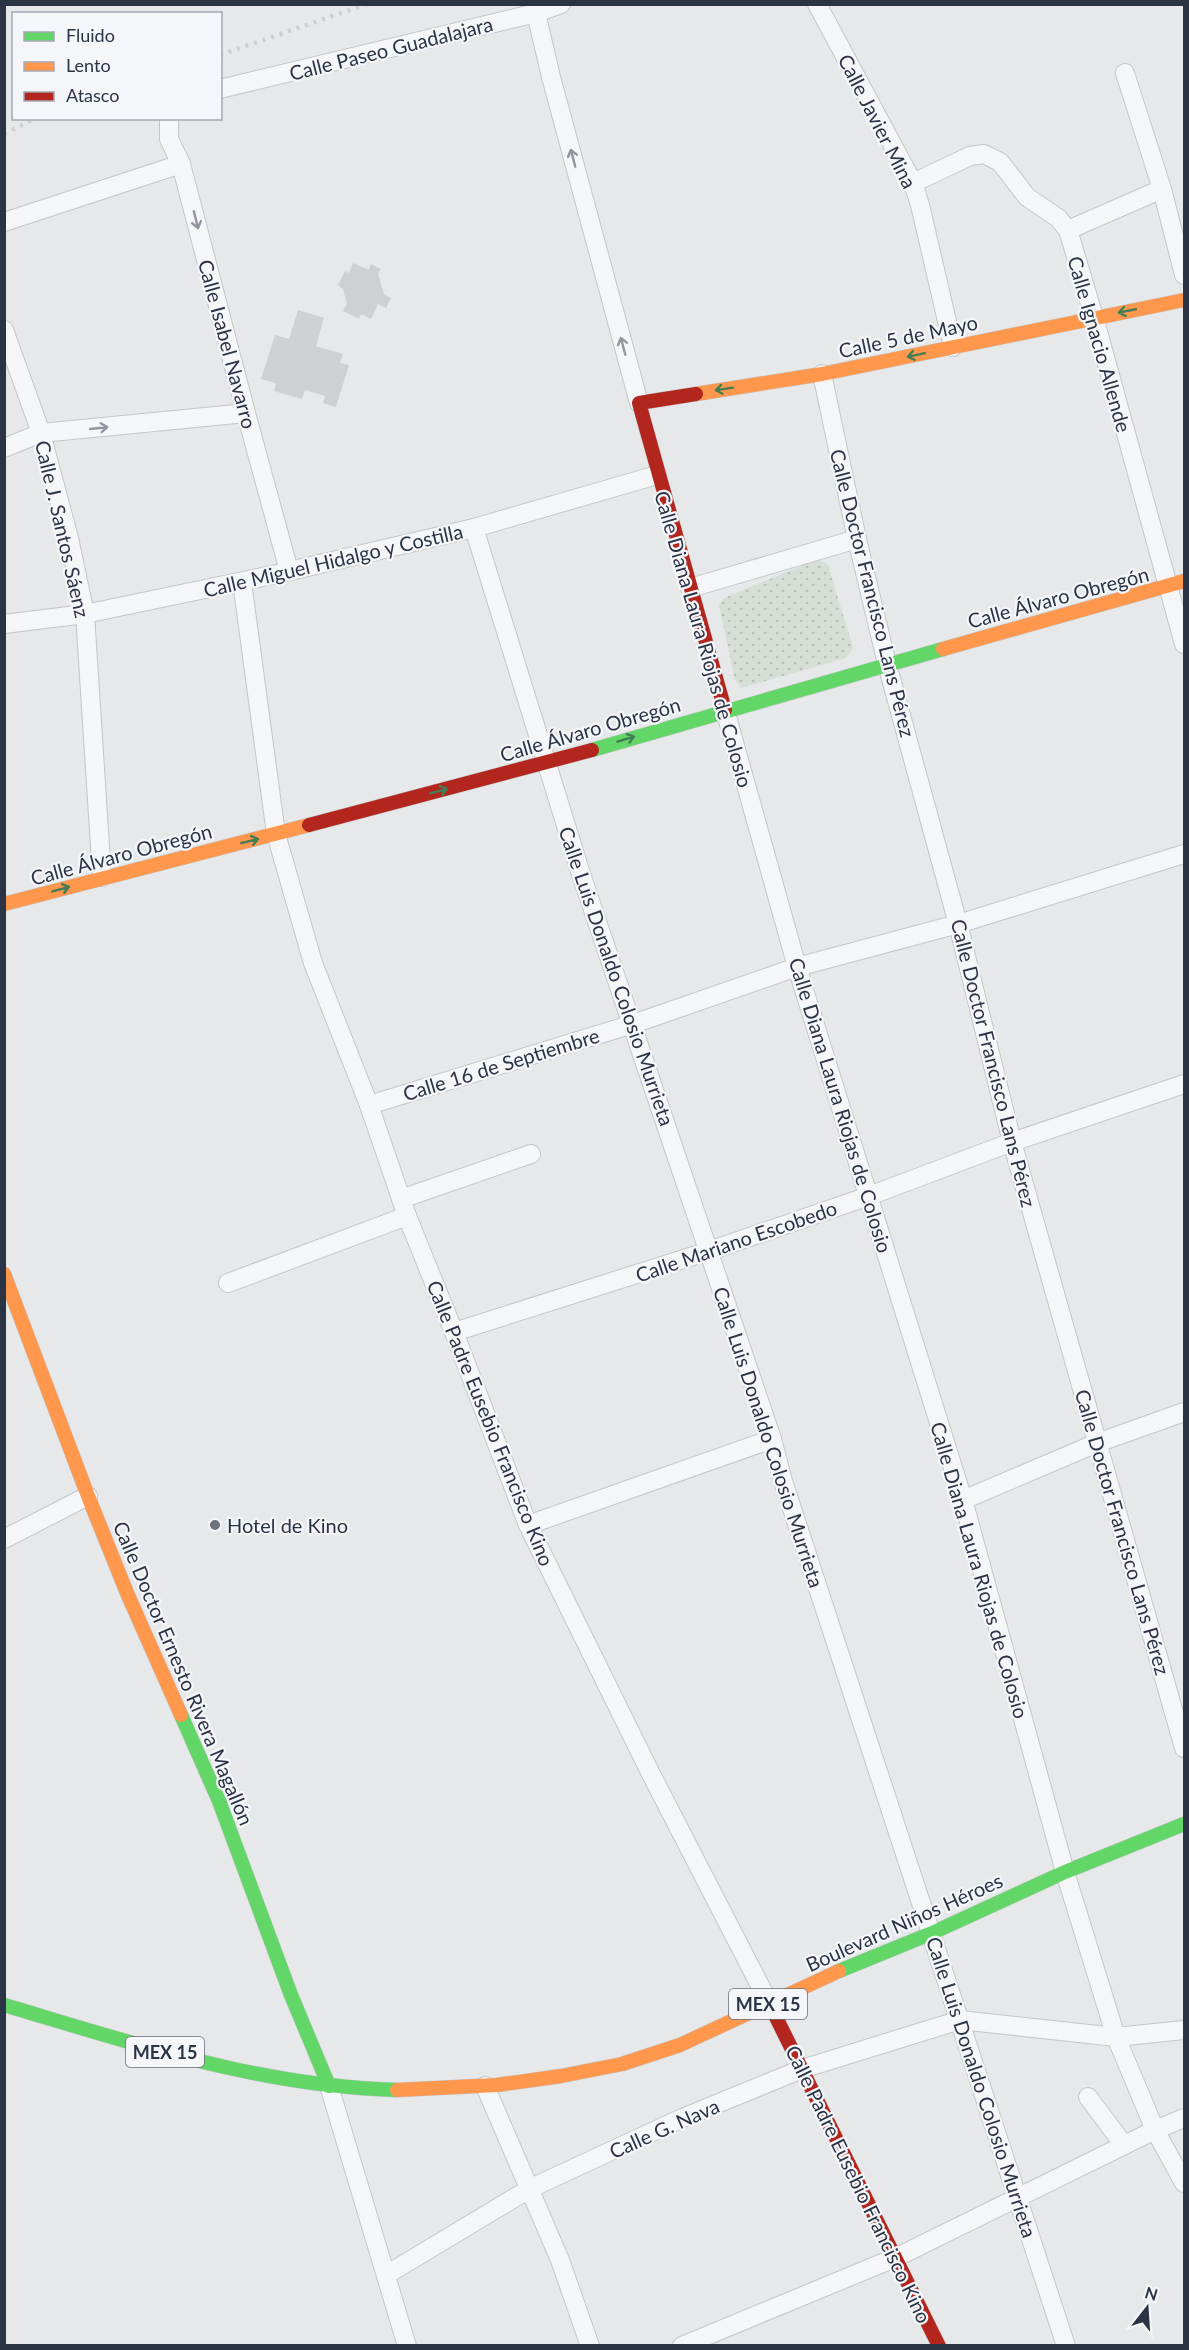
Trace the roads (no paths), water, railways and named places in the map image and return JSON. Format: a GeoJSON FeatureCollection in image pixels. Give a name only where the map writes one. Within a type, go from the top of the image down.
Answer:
{"type":"FeatureCollection","features":[{"type":"Feature","properties":{"kind":"street","name":"Calle Paseo Guadalajara"},"geometry":{"type":"LineString","coordinates":[[222,89],[536,13],[561,4]]}},
{"type":"Feature","properties":{"kind":"street","name":"Calle Javier Mina"},"geometry":{"type":"LineString","coordinates":[[817,4],[913,183],[953,347]]}},
{"type":"Feature","properties":{"kind":"street","name":"Calle Diana Laura Riojas de Colosio"},"geometry":{"type":"LineString","coordinates":[[536,13],[657,475],[797,967],[963,1500],[1065,1872],[1116,2037],[1155,2130],[1185,2183]]}},
{"type":"Feature","properties":{"kind":"street"},"geometry":{"type":"LineString","coordinates":[[1125,73],[1185,275]]}},
{"type":"Feature","properties":{"kind":"street","name":"Calle Isabel Navarro"},"geometry":{"type":"LineString","coordinates":[[169,120],[169,139],[181,164],[289,571]]}},
{"type":"Feature","properties":{"kind":"street","name":"Calle Ignacio Allende"},"geometry":{"type":"LineString","coordinates":[[913,183],[976,153],[990,156],[1000,162],[1027,197],[1058,218],[1068,230],[1176,584],[1185,644]]}},
{"type":"Feature","properties":{"kind":"street"},"geometry":{"type":"LineString","coordinates":[[4,222],[181,164]]}},
{"type":"Feature","properties":{"kind":"street"},"geometry":{"type":"LineString","coordinates":[[1068,230],[1161,189]]}},
{"type":"Feature","properties":{"kind":"street","name":"Calle 5 de Mayo"},"geometry":{"type":"LineString","coordinates":[[639,403],[822,374],[1185,300]]}},
{"type":"Feature","properties":{"kind":"street","name":"Calle J. Santos Sáenz"},"geometry":{"type":"LineString","coordinates":[[4,330],[41,433],[69,538],[85,614],[102,877]]}},
{"type":"Feature","properties":{"kind":"street","name":"Calle Doctor Francisco Lans Pérez"},"geometry":{"type":"LineString","coordinates":[[822,374],[857,539],[887,664],[958,924],[1012,1142],[1185,1748]]}},
{"type":"Feature","properties":{"kind":"street"},"geometry":{"type":"LineString","coordinates":[[4,448],[41,433],[246,413]]}},
{"type":"Feature","properties":{"kind":"street","name":"Calle Miguel Hidalgo y Costilla"},"geometry":{"type":"LineString","coordinates":[[4,624],[85,614],[242,582],[474,528],[657,475]]}},
{"type":"Feature","properties":{"kind":"street","name":"Calle Luis Donaldo Colosio Murrieta"},"geometry":{"type":"LineString","coordinates":[[474,528],[545,764],[772,1439],[783,1481],[1066,2346]]}},
{"type":"Feature","properties":{"kind":"street"},"geometry":{"type":"LineString","coordinates":[[690,588],[857,539]]}},
{"type":"Feature","properties":{"kind":"street","name":"Calle Padre Eusebio Francisco Kino"},"geometry":{"type":"LineString","coordinates":[[242,582],[276,834],[313,963],[369,1105],[404,1208],[528,1525],[651,1774],[897,2257],[939,2346]]}},
{"type":"Feature","properties":{"kind":"street","name":"Calle Álvaro Obregón"},"geometry":{"type":"LineString","coordinates":[[4,904],[545,764],[725,710],[1176,584]]}},
{"type":"Feature","properties":{"kind":"street","name":"Calle 16 de Septiembre"},"geometry":{"type":"LineString","coordinates":[[369,1105],[633,1024],[797,967],[958,924],[1185,854]]}},
{"type":"Feature","properties":{"kind":"street","name":"Calle Mariano Escobedo"},"geometry":{"type":"LineString","coordinates":[[454,1332],[710,1251],[869,1196],[1012,1142],[1185,1084]]}},
{"type":"Feature","properties":{"kind":"street"},"geometry":{"type":"LineString","coordinates":[[228,1283],[531,1154]]}},
{"type":"Feature","properties":{"kind":"street","name":"Calle Doctor Ernesto Rivera Magallón"},"geometry":{"type":"LineString","coordinates":[[4,1274],[88,1496],[127,1593],[219,1801],[291,1995],[329,2086]]}},
{"type":"Feature","properties":{"kind":"street"},"geometry":{"type":"LineString","coordinates":[[963,1500],[1097,1443],[1185,1412]]}},
{"type":"Feature","properties":{"kind":"street"},"geometry":{"type":"LineString","coordinates":[[528,1525],[772,1439]]}},
{"type":"Feature","properties":{"kind":"street"},"geometry":{"type":"LineString","coordinates":[[4,1539],[88,1496]]}},
{"type":"Feature","properties":{"kind":"street","name":"Boulevard Niños Héroes"},"geometry":{"type":"LineString","coordinates":[[4,2005],[182,2057],[329,2086],[389,2090],[485,2086],[566,2076],[653,2055],[1065,1872],[1185,1824]]}},
{"type":"Feature","properties":{"kind":"street"},"geometry":{"type":"LineString","coordinates":[[960,2020],[1116,2037],[1185,2030]]}},
{"type":"Feature","properties":{"kind":"street","name":"Calle G. Nava"},"geometry":{"type":"LineString","coordinates":[[386,2275],[529,2189],[680,2120],[802,2069],[960,2020]]}},
{"type":"Feature","properties":{"kind":"street"},"geometry":{"type":"LineString","coordinates":[[329,2086],[407,2346]]}},
{"type":"Feature","properties":{"kind":"street"},"geometry":{"type":"LineString","coordinates":[[485,2086],[560,2260],[590,2346]]}},
{"type":"Feature","properties":{"kind":"street"},"geometry":{"type":"LineString","coordinates":[[1088,2097],[1124,2145]]}},
{"type":"Feature","properties":{"kind":"street"},"geometry":{"type":"LineString","coordinates":[[682,2346],[897,2257],[1155,2130],[1185,2118]]}},
{"type":"Feature","properties":{"kind":"railway"},"geometry":{"type":"LineString","coordinates":[[222,54],[367,4]]}},
{"type":"Feature","properties":{"kind":"railway"},"geometry":{"type":"LineString","coordinates":[[4,134],[32,120]]}},
{"type":"Feature","properties":{"kind":"place","name":"Hotel de Kino"},"geometry":{"type":"Point","coordinates":[215,1525]}}]}
